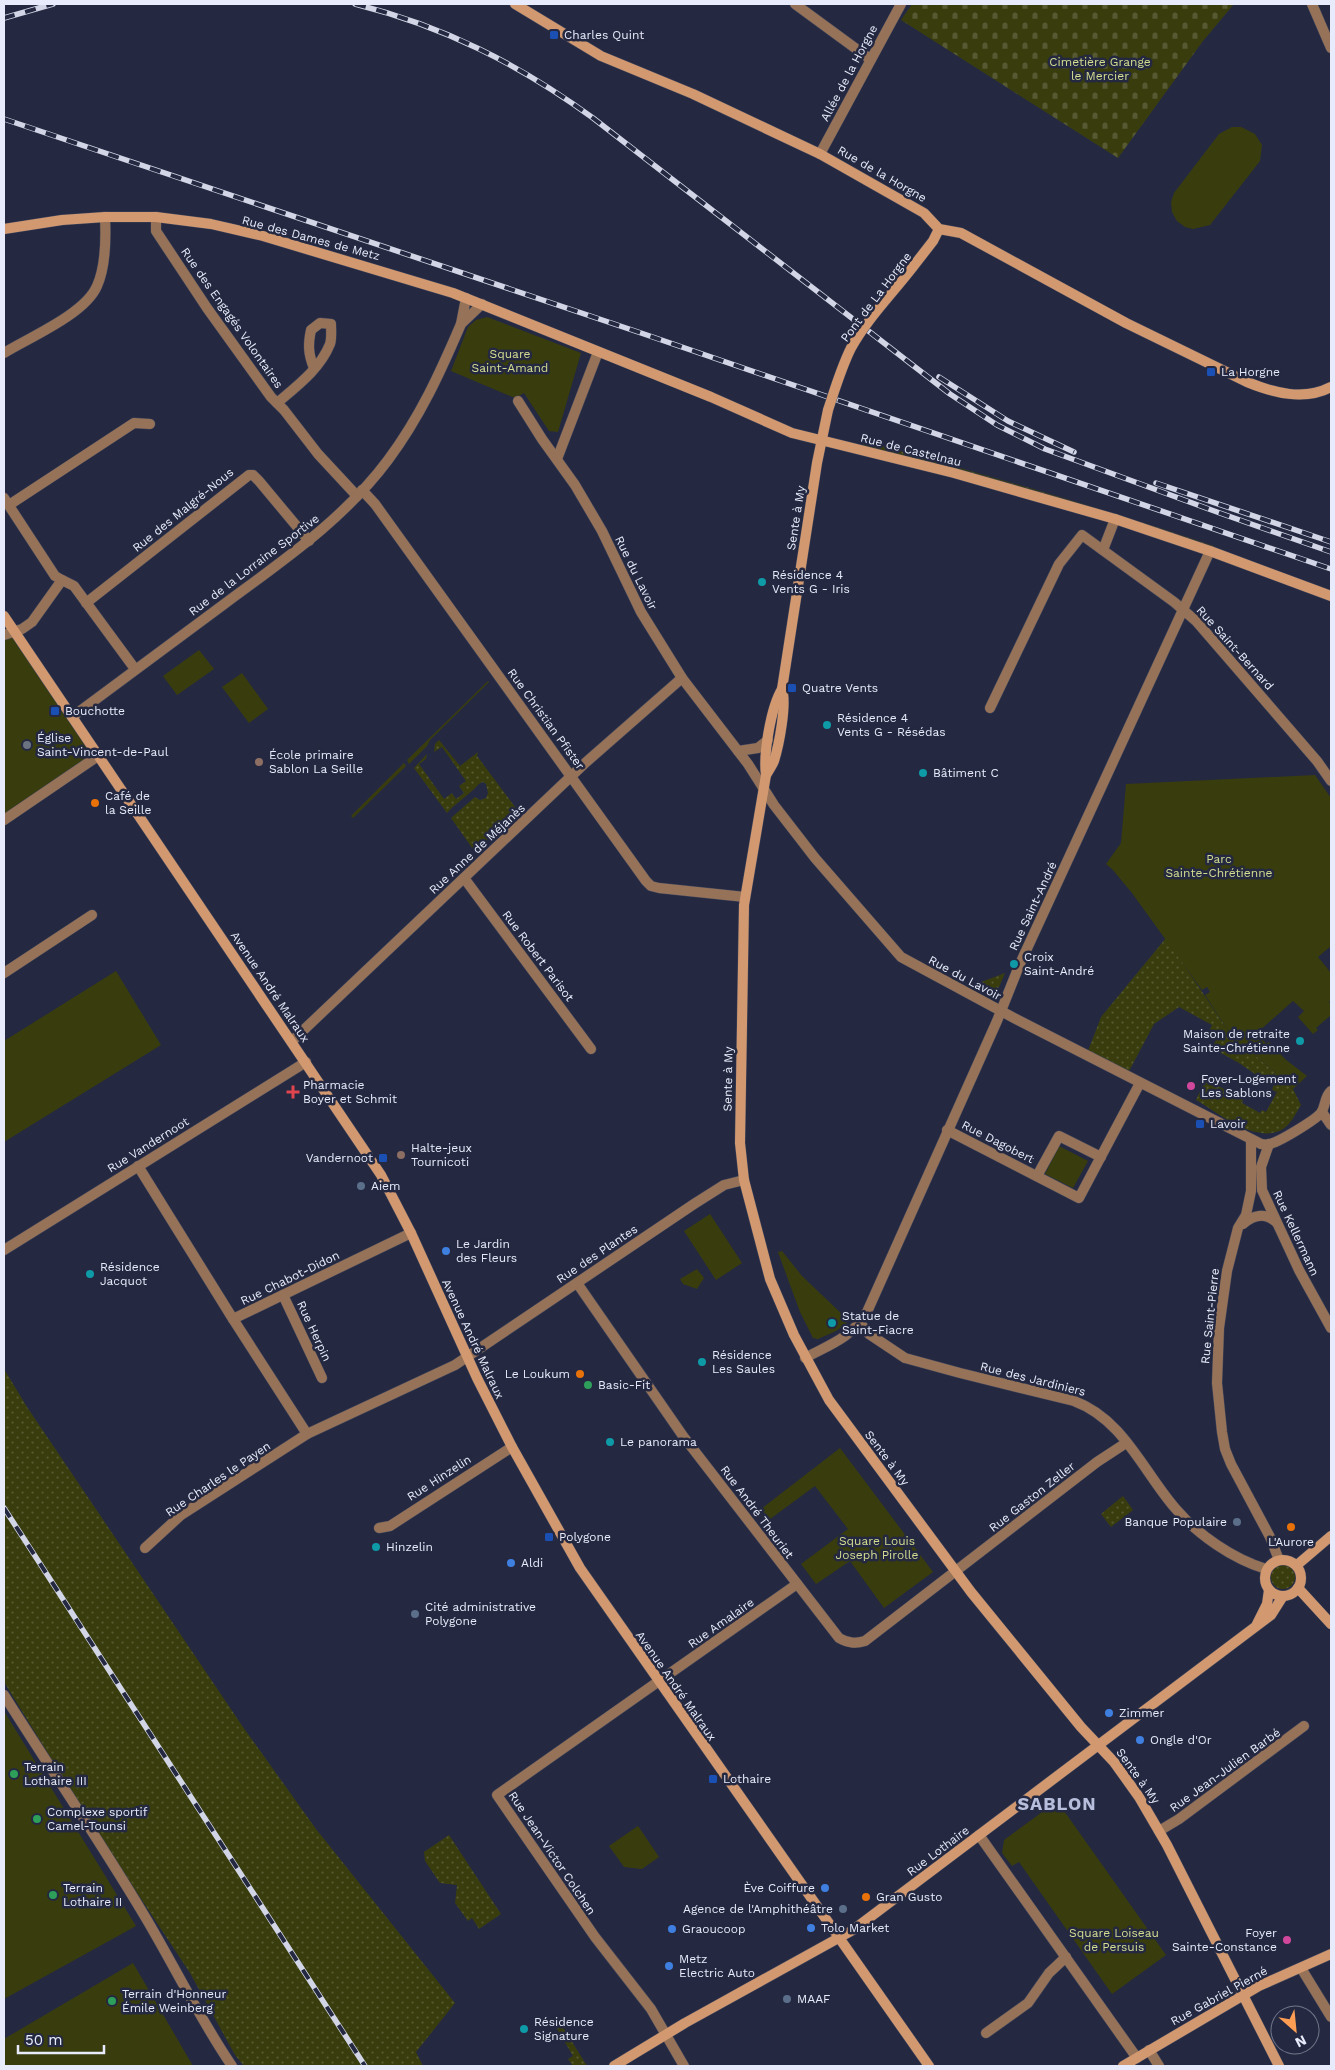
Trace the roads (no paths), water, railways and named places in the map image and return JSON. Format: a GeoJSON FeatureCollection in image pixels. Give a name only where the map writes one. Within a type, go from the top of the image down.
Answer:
{"type":"FeatureCollection","features":[{"type":"Feature","properties":{"kind":"street","name":"Rue de la Horgne"},"geometry":{"type":"LineString","coordinates":[[515,4],[601,56],[693,94],[820,154],[924,213],[939,229]]}},
{"type":"Feature","properties":{"kind":"street"},"geometry":{"type":"LineString","coordinates":[[795,4],[870,59]]}},
{"type":"Feature","properties":{"kind":"street","name":"Allée de la Horgne"},"geometry":{"type":"LineString","coordinates":[[820,154],[901,4]]}},
{"type":"Feature","properties":{"kind":"street"},"geometry":{"type":"LineString","coordinates":[[1312,4],[1331,48]]}},
{"type":"Feature","properties":{"kind":"street"},"geometry":{"type":"LineString","coordinates":[[4,353],[65,317],[90,297],[98,286],[102,267],[105,217]]}},
{"type":"Feature","properties":{"kind":"street","name":"Rue des Dames de Metz"},"geometry":{"type":"LineString","coordinates":[[4,229],[62,220],[105,217],[156,217],[211,224],[263,236],[368,266],[466,298],[598,352]]}},
{"type":"Feature","properties":{"kind":"street","name":"Rue des Engagés Volontaires"},"geometry":{"type":"LineString","coordinates":[[156,217],[156,230],[207,308],[277,403],[318,454],[359,493]]}},
{"type":"Feature","properties":{"kind":"street"},"geometry":{"type":"LineString","coordinates":[[939,229],[968,236],[1126,323],[1248,382],[1279,393],[1317,393],[1331,388]]}},
{"type":"Feature","properties":{"kind":"street","name":"Pont de La Horgne"},"geometry":{"type":"LineString","coordinates":[[821,440],[838,377],[855,342],[933,242],[939,229]]}},
{"type":"Feature","properties":{"kind":"street","name":"Rue de la Lorraine Sportive"},"geometry":{"type":"LineString","coordinates":[[72,717],[309,541],[332,521],[359,493],[387,462],[424,405],[461,324],[466,298]]}},
{"type":"Feature","properties":{"kind":"street","name":"Rue de la Lorraine Sportive"},"geometry":{"type":"LineString","coordinates":[[461,324],[482,304]]}},
{"type":"Feature","properties":{"kind":"street"},"geometry":{"type":"LineString","coordinates":[[557,459],[598,352]]}},
{"type":"Feature","properties":{"kind":"street","name":"Rue de Castelnau"},"geometry":{"type":"LineString","coordinates":[[598,352],[711,397],[792,433],[954,473],[1115,519],[1210,551],[1331,596]]}},
{"type":"Feature","properties":{"kind":"street"},"geometry":{"type":"LineString","coordinates":[[277,403],[310,375],[314,368]]}},
{"type":"Feature","properties":{"kind":"street","name":"Rue du Lavoir"},"geometry":{"type":"LineString","coordinates":[[518,401],[575,485],[602,532],[651,631],[682,678],[738,751],[774,805],[814,858],[901,956],[1001,1011],[1251,1140]]}},
{"type":"Feature","properties":{"kind":"street"},"geometry":{"type":"LineString","coordinates":[[135,669],[74,586],[55,576],[6,501],[134,424],[150,424]]}},
{"type":"Feature","properties":{"kind":"street","name":"Sente à My"},"geometry":{"type":"LineString","coordinates":[[821,440],[782,690],[776,699],[764,760],[766,775],[745,897],[740,1143],[744,1180],[770,1279],[781,1308],[805,1358],[836,1411],[956,1572],[1081,1727],[1128,1781],[1159,1831],[1279,2066]]}},
{"type":"Feature","properties":{"kind":"street","name":"Rue des Malgré-Nous"},"geometry":{"type":"LineString","coordinates":[[86,603],[249,475],[253,475],[259,481],[309,541]]}},
{"type":"Feature","properties":{"kind":"street","name":"Rue Christian Pfister"},"geometry":{"type":"LineString","coordinates":[[359,493],[375,504],[651,886],[745,897]]}},
{"type":"Feature","properties":{"kind":"street"},"geometry":{"type":"LineString","coordinates":[[1104,550],[1115,519]]}},
{"type":"Feature","properties":{"kind":"street","name":"Rue Saint-Bernard"},"geometry":{"type":"LineString","coordinates":[[990,708],[1059,564],[1082,534],[1184,610],[1206,632],[1330,775]]}},
{"type":"Feature","properties":{"kind":"street","name":"Rue Saint-André"},"geometry":{"type":"LineString","coordinates":[[805,1358],[849,1335],[867,1312],[1001,1011],[1019,966],[1210,551]]}},
{"type":"Feature","properties":{"kind":"street"},"geometry":{"type":"LineString","coordinates":[[4,635],[32,622],[62,580]]}},
{"type":"Feature","properties":{"kind":"street","name":"Avenue André Malraux"},"geometry":{"type":"LineString","coordinates":[[4,616],[376,1167],[411,1233],[512,1447],[580,1568],[929,2066]]}},
{"type":"Feature","properties":{"kind":"street","name":"Rue Anne de Méjanès"},"geometry":{"type":"LineString","coordinates":[[292,1041],[571,776],[682,678]]}},
{"type":"Feature","properties":{"kind":"street","name":"Sente à My"},"geometry":{"type":"LineString","coordinates":[[766,775],[774,762],[785,699],[782,690]]}},
{"type":"Feature","properties":{"kind":"street"},"geometry":{"type":"LineString","coordinates":[[738,751],[758,748],[768,740]]}},
{"type":"Feature","properties":{"kind":"street"},"geometry":{"type":"LineString","coordinates":[[4,820],[98,756]]}},
{"type":"Feature","properties":{"kind":"street","name":"Rue Robert Parisot"},"geometry":{"type":"LineString","coordinates":[[464,878],[591,1049]]}},
{"type":"Feature","properties":{"kind":"street"},"geometry":{"type":"LineString","coordinates":[[4,973],[92,915]]}},
{"type":"Feature","properties":{"kind":"street","name":"Rue Vandernoot"},"geometry":{"type":"LineString","coordinates":[[4,1250],[306,1062]]}},
{"type":"Feature","properties":{"kind":"street","name":"Rue Dagobert"},"geometry":{"type":"LineString","coordinates":[[947,1130],[1080,1198],[1140,1083]]}},
{"type":"Feature","properties":{"kind":"street"},"geometry":{"type":"LineString","coordinates":[[1251,1140],[1269,1144],[1279,1140],[1322,1112],[1327,1095],[1331,1092]]}},
{"type":"Feature","properties":{"kind":"street"},"geometry":{"type":"LineString","coordinates":[[1322,1112],[1331,1125]]}},
{"type":"Feature","properties":{"kind":"street","name":"Rue Dagobert"},"geometry":{"type":"LineString","coordinates":[[1037,1176],[1059,1136],[1101,1157]]}},
{"type":"Feature","properties":{"kind":"street","name":"Rue Saint-Pierre"},"geometry":{"type":"LineString","coordinates":[[1251,1140],[1251,1191],[1246,1215],[1238,1228],[1227,1271],[1219,1328],[1217,1383],[1222,1432],[1231,1464],[1270,1537],[1279,1560]]}},
{"type":"Feature","properties":{"kind":"street","name":"Rue Kellermann"},"geometry":{"type":"LineString","coordinates":[[1269,1144],[1261,1167],[1262,1190],[1299,1270],[1331,1328]]}},
{"type":"Feature","properties":{"kind":"street","name":"Rue Chabot-Didon"},"geometry":{"type":"LineString","coordinates":[[138,1166],[233,1319],[411,1233]]}},
{"type":"Feature","properties":{"kind":"street","name":"Rue des Plantes"},"geometry":{"type":"LineString","coordinates":[[468,1357],[694,1204],[724,1185],[744,1180]]}},
{"type":"Feature","properties":{"kind":"street"},"geometry":{"type":"LineString","coordinates":[[1251,1191],[1262,1190]]}},
{"type":"Feature","properties":{"kind":"street"},"geometry":{"type":"LineString","coordinates":[[1238,1228],[1258,1215],[1270,1217],[1276,1223]]}},
{"type":"Feature","properties":{"kind":"street","name":"Rue André Theuriet"},"geometry":{"type":"LineString","coordinates":[[577,1283],[683,1436],[839,1638],[846,1642],[858,1643],[865,1641],[956,1572]]}},
{"type":"Feature","properties":{"kind":"street","name":"Rue Herpin"},"geometry":{"type":"LineString","coordinates":[[283,1295],[322,1378]]}},
{"type":"Feature","properties":{"kind":"street"},"geometry":{"type":"LineString","coordinates":[[233,1319],[307,1434]]}},
{"type":"Feature","properties":{"kind":"street","name":"Rue des Jardiniers"},"geometry":{"type":"LineString","coordinates":[[860,1323],[869,1334],[905,1358],[1089,1406],[1112,1425],[1174,1508],[1189,1523],[1241,1561],[1266,1570]]}},
{"type":"Feature","properties":{"kind":"street","name":"Rue Charles le Payen"},"geometry":{"type":"LineString","coordinates":[[145,1548],[181,1515],[307,1434],[468,1357]]}},
{"type":"Feature","properties":{"kind":"street","name":"Rue Gaston Zeller"},"geometry":{"type":"LineString","coordinates":[[956,1572],[1097,1462],[1126,1443]]}},
{"type":"Feature","properties":{"kind":"street","name":"Rue Hinzelin"},"geometry":{"type":"LineString","coordinates":[[379,1528],[390,1526],[512,1447]]}},
{"type":"Feature","properties":{"kind":"street"},"geometry":{"type":"LineString","coordinates":[[1297,1565],[1331,1536]]}},
{"type":"Feature","properties":{"kind":"street"},"geometry":{"type":"LineString","coordinates":[[1285,1559],[1297,1565],[1301,1576],[1298,1588],[1289,1595],[1283,1596],[1269,1590],[1265,1582],[1266,1570],[1274,1562],[1285,1559]]}},
{"type":"Feature","properties":{"kind":"street","name":"Rue Amalaire"},"geometry":{"type":"LineString","coordinates":[[659,1682],[797,1584]]}},
{"type":"Feature","properties":{"kind":"street"},"geometry":{"type":"LineString","coordinates":[[1298,1588],[1331,1624]]}},
{"type":"Feature","properties":{"kind":"street","name":"Rue Lothaire"},"geometry":{"type":"LineString","coordinates":[[1257,1625],[1267,1604],[1269,1590]]}},
{"type":"Feature","properties":{"kind":"street","name":"Rue Lothaire"},"geometry":{"type":"LineString","coordinates":[[614,2066],[854,1930],[1271,1615],[1283,1596]]}},
{"type":"Feature","properties":{"kind":"street","name":"Rue Jean-Victor Colchen"},"geometry":{"type":"LineString","coordinates":[[659,1682],[497,1795],[595,1937],[651,2009],[666,2035]]}},
{"type":"Feature","properties":{"kind":"street"},"geometry":{"type":"LineString","coordinates":[[4,1694],[172,1961],[197,2011],[232,2066]]}},
{"type":"Feature","properties":{"kind":"street","name":"Rue Jean-Julien Barbé"},"geometry":{"type":"LineString","coordinates":[[1159,1831],[1179,1819],[1304,1726]]}},
{"type":"Feature","properties":{"kind":"street"},"geometry":{"type":"LineString","coordinates":[[979,1835],[1137,2058]]}},
{"type":"Feature","properties":{"kind":"street","name":"Rue Gabriel Pierné"},"geometry":{"type":"LineString","coordinates":[[1123,2066],[1243,1995],[1286,1973],[1302,1968],[1331,1954]]}},
{"type":"Feature","properties":{"kind":"street"},"geometry":{"type":"LineString","coordinates":[[986,2033],[1028,2003],[1049,1972],[1066,1957]]}},
{"type":"Feature","properties":{"kind":"street"},"geometry":{"type":"LineString","coordinates":[[1302,1968],[1331,2017]]}},
{"type":"Feature","properties":{"kind":"street"},"geometry":{"type":"LineString","coordinates":[[666,2035],[684,2066]]}},
{"type":"Feature","properties":{"kind":"street"},"geometry":{"type":"LineString","coordinates":[[1149,2050],[1159,2066]]}},
{"type":"Feature","properties":{"kind":"railway"},"geometry":{"type":"LineString","coordinates":[[4,18],[53,4]]}},
{"type":"Feature","properties":{"kind":"railway"},"geometry":{"type":"LineString","coordinates":[[355,4],[419,24],[479,49],[537,80],[565,98],[950,394],[997,425],[1045,449],[1331,552]]}},
{"type":"Feature","properties":{"kind":"railway"},"geometry":{"type":"LineString","coordinates":[[4,119],[641,333],[1331,569]]}},
{"type":"Feature","properties":{"kind":"railway"},"geometry":{"type":"LineString","coordinates":[[939,377],[1008,421],[1074,452]]}},
{"type":"Feature","properties":{"kind":"railway"},"geometry":{"type":"LineString","coordinates":[[1156,483],[1331,542]]}},
{"type":"Feature","properties":{"kind":"railway"},"geometry":{"type":"LineString","coordinates":[[4,1508],[365,2066]]}},
{"type":"Feature","properties":{"kind":"place","name":"Charles Quint"},"geometry":{"type":"Point","coordinates":[554,35]}},
{"type":"Feature","properties":{"kind":"place","name":"La Horgne"},"geometry":{"type":"Point","coordinates":[1211,372]}},
{"type":"Feature","properties":{"kind":"place","name":"Résidence 4 Vents G - Iris"},"geometry":{"type":"Point","coordinates":[762,582]}},
{"type":"Feature","properties":{"kind":"place","name":"Quatre Vents"},"geometry":{"type":"Point","coordinates":[792,688]}},
{"type":"Feature","properties":{"kind":"place","name":"Bouchotte"},"geometry":{"type":"Point","coordinates":[55,711]}},
{"type":"Feature","properties":{"kind":"place","name":"Résidence 4 Vents G - Résédas"},"geometry":{"type":"Point","coordinates":[827,725]}},
{"type":"Feature","properties":{"kind":"place","name":"Église Saint-Vincent-de-Paul"},"geometry":{"type":"Point","coordinates":[27,745]}},
{"type":"Feature","properties":{"kind":"place","name":"École primaire Sablon La Seille"},"geometry":{"type":"Point","coordinates":[259,762]}},
{"type":"Feature","properties":{"kind":"place","name":"Bâtiment C"},"geometry":{"type":"Point","coordinates":[923,773]}},
{"type":"Feature","properties":{"kind":"place","name":"Café de la Seille"},"geometry":{"type":"Point","coordinates":[95,803]}},
{"type":"Feature","properties":{"kind":"place","name":"Croix Saint-André"},"geometry":{"type":"Point","coordinates":[1014,964]}},
{"type":"Feature","properties":{"kind":"place","name":"Maison de retraite Sainte-Chrétienne"},"geometry":{"type":"Point","coordinates":[1300,1041]}},
{"type":"Feature","properties":{"kind":"place","name":"Foyer-Logement Les Sablons"},"geometry":{"type":"Point","coordinates":[1191,1086]}},
{"type":"Feature","properties":{"kind":"place","name":"Pharmacie Boyer et Schmit"},"geometry":{"type":"Point","coordinates":[293,1092]}},
{"type":"Feature","properties":{"kind":"place","name":"Lavoir"},"geometry":{"type":"Point","coordinates":[1200,1124]}},
{"type":"Feature","properties":{"kind":"place","name":"Halte-jeux Tournicoti"},"geometry":{"type":"Point","coordinates":[401,1155]}},
{"type":"Feature","properties":{"kind":"place","name":"Vandernoot"},"geometry":{"type":"Point","coordinates":[383,1158]}},
{"type":"Feature","properties":{"kind":"place","name":"Aiem"},"geometry":{"type":"Point","coordinates":[361,1186]}},
{"type":"Feature","properties":{"kind":"place","name":"Le Jardin des Fleurs"},"geometry":{"type":"Point","coordinates":[446,1251]}},
{"type":"Feature","properties":{"kind":"place","name":"Résidence Jacquot"},"geometry":{"type":"Point","coordinates":[90,1274]}},
{"type":"Feature","properties":{"kind":"place","name":"Statue de Saint-Fiacre"},"geometry":{"type":"Point","coordinates":[832,1323]}},
{"type":"Feature","properties":{"kind":"place","name":"Résidence Les Saules"},"geometry":{"type":"Point","coordinates":[702,1362]}},
{"type":"Feature","properties":{"kind":"place","name":"Le Loukum"},"geometry":{"type":"Point","coordinates":[580,1374]}},
{"type":"Feature","properties":{"kind":"place","name":"Basic-Fit"},"geometry":{"type":"Point","coordinates":[588,1385]}},
{"type":"Feature","properties":{"kind":"place","name":"Le panorama"},"geometry":{"type":"Point","coordinates":[610,1442]}},
{"type":"Feature","properties":{"kind":"place","name":"Banque Populaire"},"geometry":{"type":"Point","coordinates":[1237,1522]}},
{"type":"Feature","properties":{"kind":"place","name":"L'Aurore"},"geometry":{"type":"Point","coordinates":[1291,1527]}},
{"type":"Feature","properties":{"kind":"place","name":"Polygone"},"geometry":{"type":"Point","coordinates":[549,1537]}},
{"type":"Feature","properties":{"kind":"place","name":"Hinzelin"},"geometry":{"type":"Point","coordinates":[376,1547]}},
{"type":"Feature","properties":{"kind":"place","name":"Aldi"},"geometry":{"type":"Point","coordinates":[511,1563]}},
{"type":"Feature","properties":{"kind":"place","name":"Cité administrative Polygone"},"geometry":{"type":"Point","coordinates":[415,1614]}},
{"type":"Feature","properties":{"kind":"place","name":"Zimmer"},"geometry":{"type":"Point","coordinates":[1109,1713]}},
{"type":"Feature","properties":{"kind":"place","name":"Ongle d'Or"},"geometry":{"type":"Point","coordinates":[1140,1740]}},
{"type":"Feature","properties":{"kind":"place","name":"Terrain Lothaire III"},"geometry":{"type":"Point","coordinates":[14,1774]}},
{"type":"Feature","properties":{"kind":"place","name":"Lothaire"},"geometry":{"type":"Point","coordinates":[713,1779]}},
{"type":"Feature","properties":{"kind":"place","name":"Complexe sportif Camel-Tounsi"},"geometry":{"type":"Point","coordinates":[37,1819]}},
{"type":"Feature","properties":{"kind":"place","name":"Ève Coiffure"},"geometry":{"type":"Point","coordinates":[825,1888]}},
{"type":"Feature","properties":{"kind":"place","name":"Terrain Lothaire II"},"geometry":{"type":"Point","coordinates":[53,1895]}},
{"type":"Feature","properties":{"kind":"place","name":"Gran Gusto"},"geometry":{"type":"Point","coordinates":[866,1897]}},
{"type":"Feature","properties":{"kind":"place","name":"Agence de l'Amphithéâtre"},"geometry":{"type":"Point","coordinates":[843,1909]}},
{"type":"Feature","properties":{"kind":"place","name":"Tolo Market"},"geometry":{"type":"Point","coordinates":[811,1928]}},
{"type":"Feature","properties":{"kind":"place","name":"Graoucoop"},"geometry":{"type":"Point","coordinates":[672,1929]}},
{"type":"Feature","properties":{"kind":"place","name":"Foyer Sainte-Constance"},"geometry":{"type":"Point","coordinates":[1287,1940]}},
{"type":"Feature","properties":{"kind":"place","name":"Metz Electric Auto"},"geometry":{"type":"Point","coordinates":[669,1966]}},
{"type":"Feature","properties":{"kind":"place","name":"MAAF"},"geometry":{"type":"Point","coordinates":[787,1999]}},
{"type":"Feature","properties":{"kind":"place","name":"Terrain d'Honneur Émile Weinberg"},"geometry":{"type":"Point","coordinates":[112,2001]}},
{"type":"Feature","properties":{"kind":"place","name":"Résidence Signature"},"geometry":{"type":"Point","coordinates":[524,2029]}},
{"type":"Feature","properties":{"kind":"district","name":"SABLON"},"geometry":{"type":"Point","coordinates":[1057,1804]}},
{"type":"Feature","properties":{"kind":"park label","name":"Cimetière Grange le Mercier"},"geometry":{"type":"Point","coordinates":[1100,69]}},
{"type":"Feature","properties":{"kind":"park label","name":"Square Saint-Amand"},"geometry":{"type":"Point","coordinates":[510,361]}},
{"type":"Feature","properties":{"kind":"park label","name":"Parc Sainte-Chrétienne"},"geometry":{"type":"Point","coordinates":[1219,866]}},
{"type":"Feature","properties":{"kind":"park label","name":"Square Louis Joseph Pirolle"},"geometry":{"type":"Point","coordinates":[877,1548]}},
{"type":"Feature","properties":{"kind":"park label","name":"Square Loiseau de Persuis"},"geometry":{"type":"Point","coordinates":[1114,1940]}}]}
